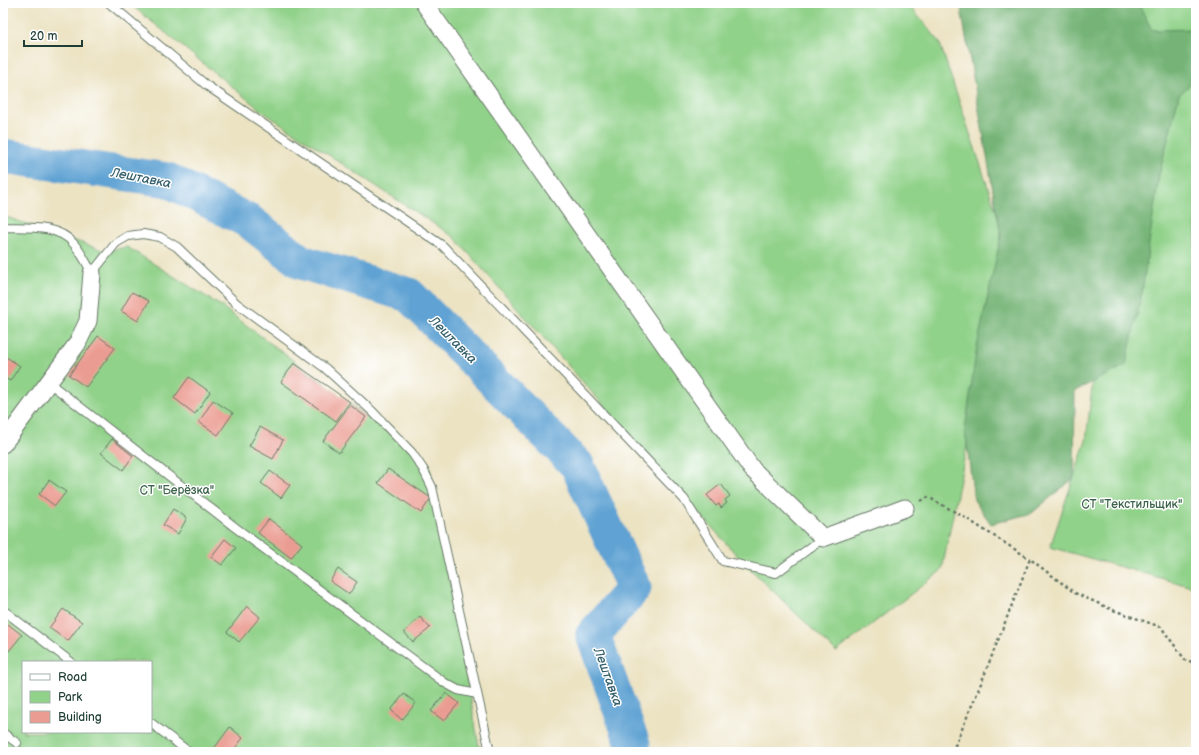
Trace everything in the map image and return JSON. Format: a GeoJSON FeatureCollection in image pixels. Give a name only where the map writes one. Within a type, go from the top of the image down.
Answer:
{"type":"FeatureCollection","features":[{"type":"Feature","properties":{"kind":"street"},"geometry":{"type":"LineString","coordinates":[[424,3],[752,469],[823,538],[904,508]]}},
{"type":"Feature","properties":{"kind":"street"},"geometry":{"type":"LineString","coordinates":[[3,444],[77,344],[88,321],[92,273]]}},
{"type":"Feature","properties":{"kind":"lane"},"geometry":{"type":"LineString","coordinates":[[109,3],[206,85],[443,246],[684,499],[723,561],[776,573],[823,538]]}},
{"type":"Feature","properties":{"kind":"lane"},"geometry":{"type":"LineString","coordinates":[[3,227],[46,228],[61,234],[74,243],[92,273],[116,243],[128,236],[143,234],[160,237],[177,247],[236,304],[325,368],[372,411],[412,453],[423,469],[432,487],[490,752]]}},
{"type":"Feature","properties":{"kind":"lane"},"geometry":{"type":"LineString","coordinates":[[48,382],[236,528],[445,683],[458,690],[477,694]]}},
{"type":"Feature","properties":{"kind":"lane"},"geometry":{"type":"LineString","coordinates":[[3,610],[71,661]]}},
{"type":"Feature","properties":{"kind":"lane"},"geometry":{"type":"LineString","coordinates":[[152,724],[189,752]]}},
{"type":"Feature","properties":{"kind":"lane"},"geometry":{"type":"LineString","coordinates":[[3,732],[17,743]]}},
{"type":"Feature","properties":{"kind":"path"},"geometry":{"type":"LineString","coordinates":[[904,508],[928,498],[964,517],[1030,559],[1075,593],[1113,610],[1161,627],[1186,661],[1196,662]]}},
{"type":"Feature","properties":{"kind":"path"},"geometry":{"type":"LineString","coordinates":[[953,752],[1030,559]]}},
{"type":"Feature","properties":{"kind":"green space"},"geometry":{"type":"Polygon","coordinates":[[[129,3],[907,3],[939,41],[1007,244],[942,570],[836,652],[740,559],[454,237],[263,112],[129,3]]]}},
{"type":"Feature","properties":{"kind":"green space"},"geometry":{"type":"Polygon","coordinates":[[[960,3],[1138,3],[1152,30],[1196,29],[1196,79],[1179,95],[1159,175],[1142,292],[1126,365],[1075,391],[1074,478],[1032,513],[991,524],[974,500],[965,430],[977,346],[1001,236],[960,3]]]}},
{"type":"Feature","properties":{"kind":"green space","name":"СТ \"Текстильщик\""},"geometry":{"type":"Polygon","coordinates":[[[1135,3],[1196,3],[1196,588],[1050,547],[1086,441],[1135,3]]]}},
{"type":"Feature","properties":{"kind":"green space","name":"СТ \"Берёзка\""},"geometry":{"type":"Polygon","coordinates":[[[3,216],[105,251],[127,247],[221,306],[429,463],[480,752],[3,752],[3,216]]]}},
{"type":"Feature","properties":{"kind":"building"},"geometry":{"type":"Polygon","coordinates":[[[132,292],[149,301],[138,321],[121,311],[132,292]]]}},
{"type":"Feature","properties":{"kind":"building"},"geometry":{"type":"Polygon","coordinates":[[[98,336],[115,348],[86,387],[69,375],[98,336]]]}},
{"type":"Feature","properties":{"kind":"building"},"geometry":{"type":"Polygon","coordinates":[[[3,355],[20,366],[10,381],[3,377],[3,355]]]}},
{"type":"Feature","properties":{"kind":"building"},"geometry":{"type":"Polygon","coordinates":[[[294,363],[350,402],[336,421],[281,382],[294,363]]]}},
{"type":"Feature","properties":{"kind":"building"},"geometry":{"type":"Polygon","coordinates":[[[189,377],[210,392],[195,414],[174,398],[189,377]]]}},
{"type":"Feature","properties":{"kind":"building"},"geometry":{"type":"Polygon","coordinates":[[[213,400],[233,413],[218,435],[199,422],[213,400]]]}},
{"type":"Feature","properties":{"kind":"building"},"geometry":{"type":"Polygon","coordinates":[[[350,405],[366,417],[339,453],[323,441],[350,405]]]}},
{"type":"Feature","properties":{"kind":"building"},"geometry":{"type":"Polygon","coordinates":[[[260,427],[283,440],[273,459],[249,446],[260,427]]]}},
{"type":"Feature","properties":{"kind":"building"},"geometry":{"type":"Polygon","coordinates":[[[112,439],[133,456],[123,470],[101,453],[112,439]]]}},
{"type":"Feature","properties":{"kind":"building"},"geometry":{"type":"Polygon","coordinates":[[[388,469],[431,498],[421,513],[378,483],[388,469]]]}},
{"type":"Feature","properties":{"kind":"building"},"geometry":{"type":"Polygon","coordinates":[[[270,471],[290,485],[281,498],[261,483],[270,471]]]}},
{"type":"Feature","properties":{"kind":"building"},"geometry":{"type":"Polygon","coordinates":[[[49,480],[66,492],[55,506],[39,494],[49,480]]]}},
{"type":"Feature","properties":{"kind":"building"},"geometry":{"type":"Polygon","coordinates":[[[721,484],[730,496],[725,500],[727,503],[721,508],[719,504],[716,506],[707,495],[721,484]]]}},
{"type":"Feature","properties":{"kind":"building"},"geometry":{"type":"Polygon","coordinates":[[[173,509],[187,518],[178,534],[163,525],[173,509]]]}},
{"type":"Feature","properties":{"kind":"building"},"geometry":{"type":"Polygon","coordinates":[[[269,519],[302,544],[291,558],[258,533],[269,519]]]}},
{"type":"Feature","properties":{"kind":"building"},"geometry":{"type":"Polygon","coordinates":[[[225,539],[236,548],[222,565],[211,557],[225,539]]]}},
{"type":"Feature","properties":{"kind":"building"},"geometry":{"type":"Polygon","coordinates":[[[338,569],[357,582],[349,594],[330,581],[338,569]]]}},
{"type":"Feature","properties":{"kind":"building"},"geometry":{"type":"Polygon","coordinates":[[[247,606],[260,617],[239,642],[227,632],[247,606]]]}},
{"type":"Feature","properties":{"kind":"building"},"geometry":{"type":"Polygon","coordinates":[[[63,609],[82,622],[68,641],[49,628],[63,609]]]}},
{"type":"Feature","properties":{"kind":"building"},"geometry":{"type":"Polygon","coordinates":[[[420,617],[430,628],[413,642],[404,632],[420,617]]]}},
{"type":"Feature","properties":{"kind":"building"},"geometry":{"type":"Polygon","coordinates":[[[8,624],[22,635],[9,651],[3,646],[3,629],[8,624]]]}},
{"type":"Feature","properties":{"kind":"building"},"geometry":{"type":"Polygon","coordinates":[[[446,693],[459,703],[444,721],[431,711],[446,693]]]}},
{"type":"Feature","properties":{"kind":"building"},"geometry":{"type":"Polygon","coordinates":[[[404,694],[416,703],[402,720],[391,710],[404,694]]]}},
{"type":"Feature","properties":{"kind":"building"},"geometry":{"type":"Polygon","coordinates":[[[230,727],[243,738],[232,752],[215,752],[213,750],[230,727]]]}},
{"type":"Feature","properties":{"kind":"waterway","name":"Лештавка"},"geometry":{"type":"LineString","coordinates":[[3,156],[168,180],[250,222],[301,262],[409,295],[577,465],[634,588],[593,635],[633,744],[633,752]]}}]}
